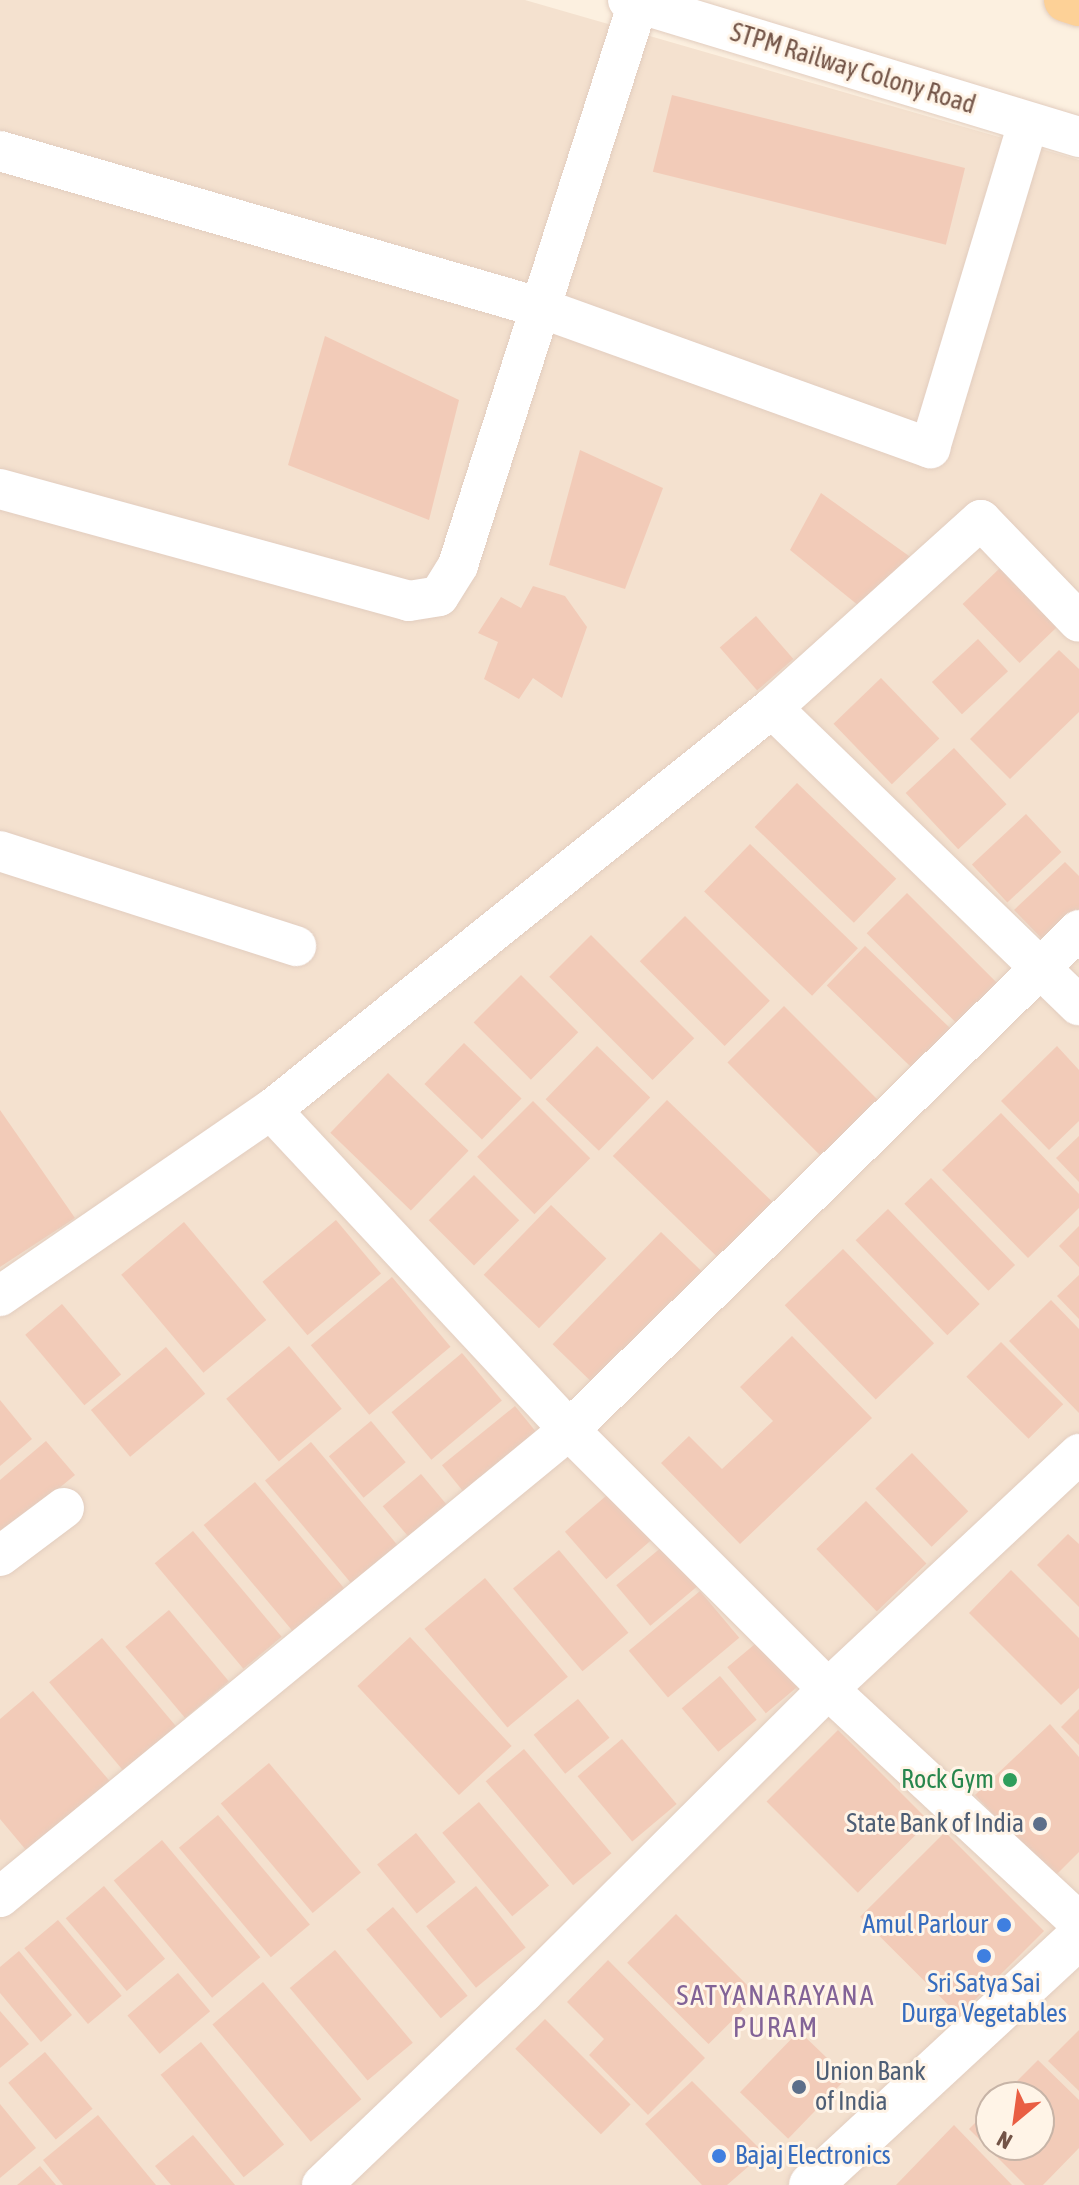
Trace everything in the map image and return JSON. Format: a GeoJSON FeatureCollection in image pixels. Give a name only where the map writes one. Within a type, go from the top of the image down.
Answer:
{"type":"FeatureCollection","features":[{"type":"Feature","properties":{"kind":"main road"},"geometry":{"type":"LineString","coordinates":[[1066,0],[1079,4]]}},
{"type":"Feature","properties":{"kind":"street","name":"STPM Railway Colony Road"},"geometry":{"type":"LineString","coordinates":[[633,2],[1079,137]]}},
{"type":"Feature","properties":{"kind":"street"},"geometry":{"type":"LineString","coordinates":[[0,489],[409,601],[439,596],[458,565],[633,2]]}},
{"type":"Feature","properties":{"kind":"street"},"geometry":{"type":"LineString","coordinates":[[0,151],[538,307],[930,448],[1028,123]]}},
{"type":"Feature","properties":{"kind":"street"},"geometry":{"type":"LineString","coordinates":[[0,1296],[271,1110],[772,708],[981,520],[1079,622]]}},
{"type":"Feature","properties":{"kind":"street"},"geometry":{"type":"LineString","coordinates":[[772,708],[1079,1005]]}},
{"type":"Feature","properties":{"kind":"street"},"geometry":{"type":"LineString","coordinates":[[0,851],[296,946]]}},
{"type":"Feature","properties":{"kind":"street"},"geometry":{"type":"LineString","coordinates":[[0,1897],[569,1430],[1079,930]]}},
{"type":"Feature","properties":{"kind":"street"},"geometry":{"type":"LineString","coordinates":[[271,1110],[569,1430],[828,1689],[1079,1922]]}},
{"type":"Feature","properties":{"kind":"street"},"geometry":{"type":"LineString","coordinates":[[322,2185],[523,1993],[828,1689],[1079,1454]]}},
{"type":"Feature","properties":{"kind":"street"},"geometry":{"type":"LineString","coordinates":[[0,1556],[64,1508]]}},
{"type":"Feature","properties":{"kind":"street"},"geometry":{"type":"LineString","coordinates":[[811,2185],[1079,1937]]}},
{"type":"Feature","properties":{"kind":"shaded area"},"geometry":{"type":"Polygon","coordinates":[[[0,0],[525,0],[1079,160],[1079,2185],[0,2185],[0,0]]]}},
{"type":"Feature","properties":{"kind":"building"},"geometry":{"type":"Polygon","coordinates":[[[672,95],[965,168],[946,245],[653,172],[672,95]]]}},
{"type":"Feature","properties":{"kind":"building"},"geometry":{"type":"Polygon","coordinates":[[[325,336],[459,400],[429,520],[288,465],[325,336]]]}},
{"type":"Feature","properties":{"kind":"building"},"geometry":{"type":"Polygon","coordinates":[[[580,450],[663,488],[625,589],[549,565],[580,450]]]}},
{"type":"Feature","properties":{"kind":"building"},"geometry":{"type":"Polygon","coordinates":[[[821,493],[916,561],[864,610],[790,550],[821,493]]]}},
{"type":"Feature","properties":{"kind":"building"},"geometry":{"type":"Polygon","coordinates":[[[1000,568],[1057,627],[1020,663],[963,604],[1000,568]]]}},
{"type":"Feature","properties":{"kind":"building"},"geometry":{"type":"Polygon","coordinates":[[[533,586],[565,596],[587,627],[562,698],[533,678],[519,699],[484,679],[498,642],[478,633],[501,597],[521,608],[533,586]]]}},
{"type":"Feature","properties":{"kind":"building"},"geometry":{"type":"Polygon","coordinates":[[[756,616],[793,659],[757,691],[720,647],[756,616]]]}},
{"type":"Feature","properties":{"kind":"building"},"geometry":{"type":"Polygon","coordinates":[[[978,639],[1008,671],[962,714],[932,682],[978,639]]]}},
{"type":"Feature","properties":{"kind":"building"},"geometry":{"type":"Polygon","coordinates":[[[1059,650],[1079,669],[1079,712],[1010,779],[970,739],[1059,650]]]}},
{"type":"Feature","properties":{"kind":"building"},"geometry":{"type":"Polygon","coordinates":[[[881,678],[939,738],[892,784],[834,724],[881,678]]]}},
{"type":"Feature","properties":{"kind":"building"},"geometry":{"type":"Polygon","coordinates":[[[954,748],[1007,804],[958,849],[906,793],[954,748]]]}},
{"type":"Feature","properties":{"kind":"building"},"geometry":{"type":"Polygon","coordinates":[[[797,783],[896,879],[854,923],[755,827],[797,783]]]}},
{"type":"Feature","properties":{"kind":"building"},"geometry":{"type":"Polygon","coordinates":[[[1026,814],[1061,852],[1007,902],[972,864],[1026,814]]]}},
{"type":"Feature","properties":{"kind":"building"},"geometry":{"type":"Polygon","coordinates":[[[750,844],[858,948],[812,996],[704,891],[750,844]]]}},
{"type":"Feature","properties":{"kind":"building"},"geometry":{"type":"Polygon","coordinates":[[[1065,862],[1079,876],[1079,912],[1046,943],[1014,910],[1065,862]]]}},
{"type":"Feature","properties":{"kind":"building"},"geometry":{"type":"Polygon","coordinates":[[[907,893],[1005,991],[964,1031],[867,933],[907,893]]]}},
{"type":"Feature","properties":{"kind":"building"},"geometry":{"type":"Polygon","coordinates":[[[685,916],[770,1001],[725,1046],[640,961],[685,916]]]}},
{"type":"Feature","properties":{"kind":"building"},"geometry":{"type":"Polygon","coordinates":[[[591,935],[694,1038],[653,1080],[549,977],[591,935]]]}},
{"type":"Feature","properties":{"kind":"building"},"geometry":{"type":"Polygon","coordinates":[[[865,946],[958,1036],[920,1075],[827,986],[865,946]]]}},
{"type":"Feature","properties":{"kind":"building"},"geometry":{"type":"Polygon","coordinates":[[[521,975],[578,1032],[531,1080],[474,1022],[521,975]]]}},
{"type":"Feature","properties":{"kind":"building"},"geometry":{"type":"Polygon","coordinates":[[[784,1006],[879,1101],[823,1158],[727,1063],[784,1006]]]}},
{"type":"Feature","properties":{"kind":"building"},"geometry":{"type":"Polygon","coordinates":[[[464,1043],[522,1099],[482,1140],[424,1084],[464,1043]]]}},
{"type":"Feature","properties":{"kind":"building"},"geometry":{"type":"Polygon","coordinates":[[[597,1046],[650,1097],[599,1151],[546,1099],[597,1046]]]}},
{"type":"Feature","properties":{"kind":"building"},"geometry":{"type":"Polygon","coordinates":[[[1057,1046],[1079,1070],[1079,1121],[1049,1150],[1001,1101],[1057,1046]]]}},
{"type":"Feature","properties":{"kind":"building"},"geometry":{"type":"Polygon","coordinates":[[[388,1073],[469,1151],[411,1211],[330,1133],[388,1073]]]}},
{"type":"Feature","properties":{"kind":"building"},"geometry":{"type":"Polygon","coordinates":[[[667,1100],[775,1204],[721,1260],[613,1156],[667,1100]]]}},
{"type":"Feature","properties":{"kind":"building"},"geometry":{"type":"Polygon","coordinates":[[[533,1101],[590,1158],[534,1214],[477,1157],[533,1101]]]}},
{"type":"Feature","properties":{"kind":"building"},"geometry":{"type":"Polygon","coordinates":[[[0,1110],[75,1218],[0,1267],[0,1110]]]}},
{"type":"Feature","properties":{"kind":"building"},"geometry":{"type":"Polygon","coordinates":[[[1001,1113],[1079,1194],[1079,1208],[1028,1258],[942,1170],[1001,1113]]]}},
{"type":"Feature","properties":{"kind":"building"},"geometry":{"type":"Polygon","coordinates":[[[1079,1136],[1079,1182],[1056,1158],[1079,1136]]]}},
{"type":"Feature","properties":{"kind":"building"},"geometry":{"type":"Polygon","coordinates":[[[474,1175],[519,1220],[474,1266],[429,1220],[474,1175]]]}},
{"type":"Feature","properties":{"kind":"building"},"geometry":{"type":"Polygon","coordinates":[[[931,1178],[1015,1265],[988,1291],[904,1204],[931,1178]]]}},
{"type":"Feature","properties":{"kind":"building"},"geometry":{"type":"Polygon","coordinates":[[[551,1205],[606,1258],[539,1328],[484,1275],[551,1205]]]}},
{"type":"Feature","properties":{"kind":"building"},"geometry":{"type":"Polygon","coordinates":[[[888,1209],[980,1304],[947,1335],[856,1240],[888,1209]]]}},
{"type":"Feature","properties":{"kind":"building"},"geometry":{"type":"Polygon","coordinates":[[[336,1220],[381,1274],[307,1335],[262,1282],[336,1220]]]}},
{"type":"Feature","properties":{"kind":"building"},"geometry":{"type":"Polygon","coordinates":[[[184,1222],[266,1320],[203,1373],[121,1275],[184,1222]]]}},
{"type":"Feature","properties":{"kind":"building"},"geometry":{"type":"Polygon","coordinates":[[[1079,1226],[1079,1267],[1059,1246],[1079,1226]]]}},
{"type":"Feature","properties":{"kind":"building"},"geometry":{"type":"Polygon","coordinates":[[[661,1232],[703,1273],[595,1385],[553,1344],[661,1232]]]}},
{"type":"Feature","properties":{"kind":"building"},"geometry":{"type":"Polygon","coordinates":[[[843,1249],[934,1343],[876,1400],[785,1305],[843,1249]]]}},
{"type":"Feature","properties":{"kind":"building"},"geometry":{"type":"Polygon","coordinates":[[[1079,1275],[1079,1319],[1057,1296],[1079,1275]]]}},
{"type":"Feature","properties":{"kind":"building"},"geometry":{"type":"Polygon","coordinates":[[[392,1277],[450,1347],[369,1415],[311,1345],[392,1277]]]}},
{"type":"Feature","properties":{"kind":"building"},"geometry":{"type":"Polygon","coordinates":[[[1051,1300],[1079,1329],[1079,1413],[1009,1341],[1051,1300]]]}},
{"type":"Feature","properties":{"kind":"building"},"geometry":{"type":"Polygon","coordinates":[[[62,1304],[121,1374],[84,1405],[25,1335],[62,1304]]]}},
{"type":"Feature","properties":{"kind":"building"},"geometry":{"type":"Polygon","coordinates":[[[792,1336],[872,1418],[740,1544],[661,1463],[689,1436],[722,1469],[773,1421],[740,1387],[792,1336]]]}},
{"type":"Feature","properties":{"kind":"building"},"geometry":{"type":"Polygon","coordinates":[[[1001,1342],[1063,1404],[1029,1439],[966,1377],[1001,1342]]]}},
{"type":"Feature","properties":{"kind":"building"},"geometry":{"type":"Polygon","coordinates":[[[289,1346],[342,1409],[279,1462],[226,1399],[289,1346]]]}},
{"type":"Feature","properties":{"kind":"building"},"geometry":{"type":"Polygon","coordinates":[[[166,1347],[205,1394],[130,1457],[91,1410],[166,1347]]]}},
{"type":"Feature","properties":{"kind":"building"},"geometry":{"type":"Polygon","coordinates":[[[462,1353],[502,1400],[431,1460],[392,1412],[462,1353]]]}},
{"type":"Feature","properties":{"kind":"building"},"geometry":{"type":"Polygon","coordinates":[[[0,1400],[32,1439],[0,1466],[0,1400]]]}},
{"type":"Feature","properties":{"kind":"building"},"geometry":{"type":"Polygon","coordinates":[[[515,1406],[546,1445],[473,1504],[442,1465],[515,1406]]]}},
{"type":"Feature","properties":{"kind":"building"},"geometry":{"type":"Polygon","coordinates":[[[371,1421],[406,1462],[364,1498],[329,1456],[371,1421]]]}},
{"type":"Feature","properties":{"kind":"building"},"geometry":{"type":"Polygon","coordinates":[[[46,1441],[75,1475],[0,1537],[0,1480],[46,1441]]]}},
{"type":"Feature","properties":{"kind":"building"},"geometry":{"type":"Polygon","coordinates":[[[311,1442],[398,1546],[352,1585],[265,1481],[311,1442]]]}},
{"type":"Feature","properties":{"kind":"building"},"geometry":{"type":"Polygon","coordinates":[[[912,1453],[968,1511],[932,1547],[875,1488],[912,1453]]]}},
{"type":"Feature","properties":{"kind":"building"},"geometry":{"type":"Polygon","coordinates":[[[421,1474],[450,1508],[412,1541],[383,1506],[421,1474]]]}},
{"type":"Feature","properties":{"kind":"building"},"geometry":{"type":"Polygon","coordinates":[[[255,1482],[354,1600],[303,1643],[204,1525],[255,1482]]]}},
{"type":"Feature","properties":{"kind":"building"},"geometry":{"type":"Polygon","coordinates":[[[614,1489],[655,1537],[606,1579],[565,1532],[614,1489]]]}},
{"type":"Feature","properties":{"kind":"building"},"geometry":{"type":"Polygon","coordinates":[[[866,1501],[926,1564],[877,1612],[816,1549],[866,1501]]]}},
{"type":"Feature","properties":{"kind":"building"},"geometry":{"type":"Polygon","coordinates":[[[193,1531],[282,1637],[243,1669],[155,1563],[193,1531]]]}},
{"type":"Feature","properties":{"kind":"building"},"geometry":{"type":"Polygon","coordinates":[[[1068,1534],[1079,1544],[1079,1607],[1037,1565],[1068,1534]]]}},
{"type":"Feature","properties":{"kind":"building"},"geometry":{"type":"Polygon","coordinates":[[[663,1546],[697,1587],[650,1626],[616,1585],[663,1546]]]}},
{"type":"Feature","properties":{"kind":"building"},"geometry":{"type":"Polygon","coordinates":[[[559,1550],[628,1633],[582,1671],[513,1589],[559,1550]]]}},
{"type":"Feature","properties":{"kind":"building"},"geometry":{"type":"Polygon","coordinates":[[[1011,1570],[1079,1638],[1079,1688],[1061,1705],[969,1613],[1011,1570]]]}},
{"type":"Feature","properties":{"kind":"building"},"geometry":{"type":"Polygon","coordinates":[[[485,1578],[568,1677],[507,1728],[424,1629],[485,1578]]]}},
{"type":"Feature","properties":{"kind":"building"},"geometry":{"type":"Polygon","coordinates":[[[700,1591],[739,1638],[668,1698],[629,1651],[700,1591]]]}},
{"type":"Feature","properties":{"kind":"building"},"geometry":{"type":"Polygon","coordinates":[[[169,1610],[229,1681],[185,1718],[125,1647],[169,1610]]]}},
{"type":"Feature","properties":{"kind":"building"},"geometry":{"type":"Polygon","coordinates":[[[410,1637],[512,1746],[459,1795],[357,1686],[410,1637]]]}},
{"type":"Feature","properties":{"kind":"building"},"geometry":{"type":"Polygon","coordinates":[[[102,1638],[178,1728],[125,1773],[49,1682],[102,1638]]]}},
{"type":"Feature","properties":{"kind":"building"},"geometry":{"type":"Polygon","coordinates":[[[761,1639],[800,1685],[766,1713],[727,1667],[761,1639]]]}},
{"type":"Feature","properties":{"kind":"building"},"geometry":{"type":"Polygon","coordinates":[[[720,1676],[757,1720],[718,1752],[682,1708],[720,1676]]]}},
{"type":"Feature","properties":{"kind":"building"},"geometry":{"type":"Polygon","coordinates":[[[33,1691],[119,1792],[36,1862],[0,1819],[0,1719],[33,1691]]]}},
{"type":"Feature","properties":{"kind":"building"},"geometry":{"type":"Polygon","coordinates":[[[578,1699],[609,1738],[565,1774],[534,1735],[578,1699]]]}},
{"type":"Feature","properties":{"kind":"building"},"geometry":{"type":"Polygon","coordinates":[[[1079,1709],[1079,1745],[1061,1727],[1079,1709]]]}},
{"type":"Feature","properties":{"kind":"building","name":"State Bank of India"},"geometry":{"type":"Polygon","coordinates":[[[1050,1724],[1079,1757],[1079,1852],[1053,1878],[975,1795],[1050,1724]]]}},
{"type":"Feature","properties":{"kind":"building"},"geometry":{"type":"Polygon","coordinates":[[[838,1730],[929,1821],[858,1893],[767,1801],[838,1730]]]}},
{"type":"Feature","properties":{"kind":"building"},"geometry":{"type":"Polygon","coordinates":[[[622,1739],[677,1804],[632,1841],[578,1776],[622,1739]]]}},
{"type":"Feature","properties":{"kind":"building"},"geometry":{"type":"Polygon","coordinates":[[[524,1749],[611,1853],[573,1885],[486,1781],[524,1749]]]}},
{"type":"Feature","properties":{"kind":"building"},"geometry":{"type":"Polygon","coordinates":[[[269,1763],[361,1873],[313,1913],[221,1803],[269,1763]]]}},
{"type":"Feature","properties":{"kind":"building"},"geometry":{"type":"Polygon","coordinates":[[[479,1802],[549,1885],[512,1916],[442,1833],[479,1802]]]}},
{"type":"Feature","properties":{"kind":"building"},"geometry":{"type":"Polygon","coordinates":[[[218,1815],[310,1925],[271,1957],[179,1848],[218,1815]]]}},
{"type":"Feature","properties":{"kind":"building"},"geometry":{"type":"Polygon","coordinates":[[[945,1832],[1044,1931],[959,2016],[860,1917],[945,1832]]]}},
{"type":"Feature","properties":{"kind":"building"},"geometry":{"type":"Polygon","coordinates":[[[416,1833],[456,1882],[417,1913],[377,1864],[416,1833]]]}},
{"type":"Feature","properties":{"kind":"building"},"geometry":{"type":"Polygon","coordinates":[[[162,1840],[260,1957],[212,1998],[114,1880],[162,1840]]]}},
{"type":"Feature","properties":{"kind":"building"},"geometry":{"type":"Polygon","coordinates":[[[104,1886],[165,1959],[127,1991],[66,1918],[104,1886]]]}},
{"type":"Feature","properties":{"kind":"building"},"geometry":{"type":"Polygon","coordinates":[[[476,1886],[526,1947],[476,1988],[426,1926],[476,1886]]]}},
{"type":"Feature","properties":{"kind":"building"},"geometry":{"type":"Polygon","coordinates":[[[393,1907],[468,1996],[441,2018],[366,1929],[393,1907]]]}},
{"type":"Feature","properties":{"kind":"building"},"geometry":{"type":"Polygon","coordinates":[[[676,1914],[757,1995],[709,2044],[627,1963],[676,1914]]]}},
{"type":"Feature","properties":{"kind":"building"},"geometry":{"type":"Polygon","coordinates":[[[58,1920],[122,1996],[88,2024],[24,1948],[58,1920]]]}},
{"type":"Feature","properties":{"kind":"building"},"geometry":{"type":"Polygon","coordinates":[[[335,1950],[413,2043],[368,2081],[290,1988],[335,1950]]]}},
{"type":"Feature","properties":{"kind":"building"},"geometry":{"type":"Polygon","coordinates":[[[19,1951],[72,2015],[41,2042],[0,1993],[0,1967],[19,1951]]]}},
{"type":"Feature","properties":{"kind":"building"},"geometry":{"type":"Polygon","coordinates":[[[608,1960],[705,2058],[648,2115],[589,2055],[604,2039],[567,2002],[608,1960]]]}},
{"type":"Feature","properties":{"kind":"building"},"geometry":{"type":"Polygon","coordinates":[[[178,1973],[210,2011],[160,2054],[127,2015],[178,1973]]]}},
{"type":"Feature","properties":{"kind":"building"},"geometry":{"type":"Polygon","coordinates":[[[263,1982],[361,2099],[311,2142],[212,2024],[263,1982]]]}},
{"type":"Feature","properties":{"kind":"building"},"geometry":{"type":"Polygon","coordinates":[[[0,2011],[29,2044],[0,2068],[0,2011]]]}},
{"type":"Feature","properties":{"kind":"building"},"geometry":{"type":"Polygon","coordinates":[[[545,2019],[631,2105],[601,2134],[515,2049],[545,2019]]]}},
{"type":"Feature","properties":{"kind":"building"},"geometry":{"type":"Polygon","coordinates":[[[1079,2030],[1079,2091],[1048,2061],[1079,2030]]]}},
{"type":"Feature","properties":{"kind":"building"},"geometry":{"type":"Polygon","coordinates":[[[799,2031],[847,2078],[788,2139],[740,2092],[799,2031]]]}},
{"type":"Feature","properties":{"kind":"building"},"geometry":{"type":"Polygon","coordinates":[[[201,2042],[284,2145],[244,2177],[161,2075],[201,2042]]]}},
{"type":"Feature","properties":{"kind":"building"},"geometry":{"type":"Polygon","coordinates":[[[45,2052],[93,2109],[56,2140],[8,2083],[45,2052]]]}},
{"type":"Feature","properties":{"kind":"building"},"geometry":{"type":"Polygon","coordinates":[[[1038,2060],[1079,2100],[1079,2148],[1043,2185],[1025,2185],[1001,2161],[1055,2161],[1055,2081],[1017,2081],[1038,2060]]]}},
{"type":"Feature","properties":{"kind":"building"},"geometry":{"type":"Polygon","coordinates":[[[692,2081],[764,2153],[727,2185],[702,2185],[645,2124],[692,2081]]]}},
{"type":"Feature","properties":{"kind":"building"},"geometry":{"type":"Polygon","coordinates":[[[0,2104],[36,2148],[0,2178],[0,2104]]]}},
{"type":"Feature","properties":{"kind":"building"},"geometry":{"type":"Polygon","coordinates":[[[98,2115],[156,2185],[63,2185],[43,2160],[98,2115]]]}},
{"type":"Feature","properties":{"kind":"building"},"geometry":{"type":"Polygon","coordinates":[[[954,2125],[975,2147],[975,2161],[989,2161],[1012,2185],[896,2185],[954,2125]]]}},
{"type":"Feature","properties":{"kind":"building"},"geometry":{"type":"Polygon","coordinates":[[[193,2135],[235,2185],[171,2185],[155,2166],[193,2135]]]}},
{"type":"Feature","properties":{"kind":"building"},"geometry":{"type":"Polygon","coordinates":[[[40,2166],[56,2185],[17,2185],[40,2166]]]}},
{"type":"Feature","properties":{"kind":"place","name":"Rock Gym"},"geometry":{"type":"Point","coordinates":[1010,1780]}},
{"type":"Feature","properties":{"kind":"place","name":"State Bank of India"},"geometry":{"type":"Point","coordinates":[1040,1824]}},
{"type":"Feature","properties":{"kind":"place","name":"Amul Parlour"},"geometry":{"type":"Point","coordinates":[1004,1925]}},
{"type":"Feature","properties":{"kind":"place","name":"Sri Satya Sai Durga Vegetables"},"geometry":{"type":"Point","coordinates":[984,1956]}},
{"type":"Feature","properties":{"kind":"place","name":"Union Bank of India"},"geometry":{"type":"Point","coordinates":[799,2087]}},
{"type":"Feature","properties":{"kind":"place","name":"Bajaj Electronics"},"geometry":{"type":"Point","coordinates":[719,2156]}},
{"type":"Feature","properties":{"kind":"district","name":"SATYANARAYANA PURAM"},"geometry":{"type":"Point","coordinates":[776,2011]}}]}
